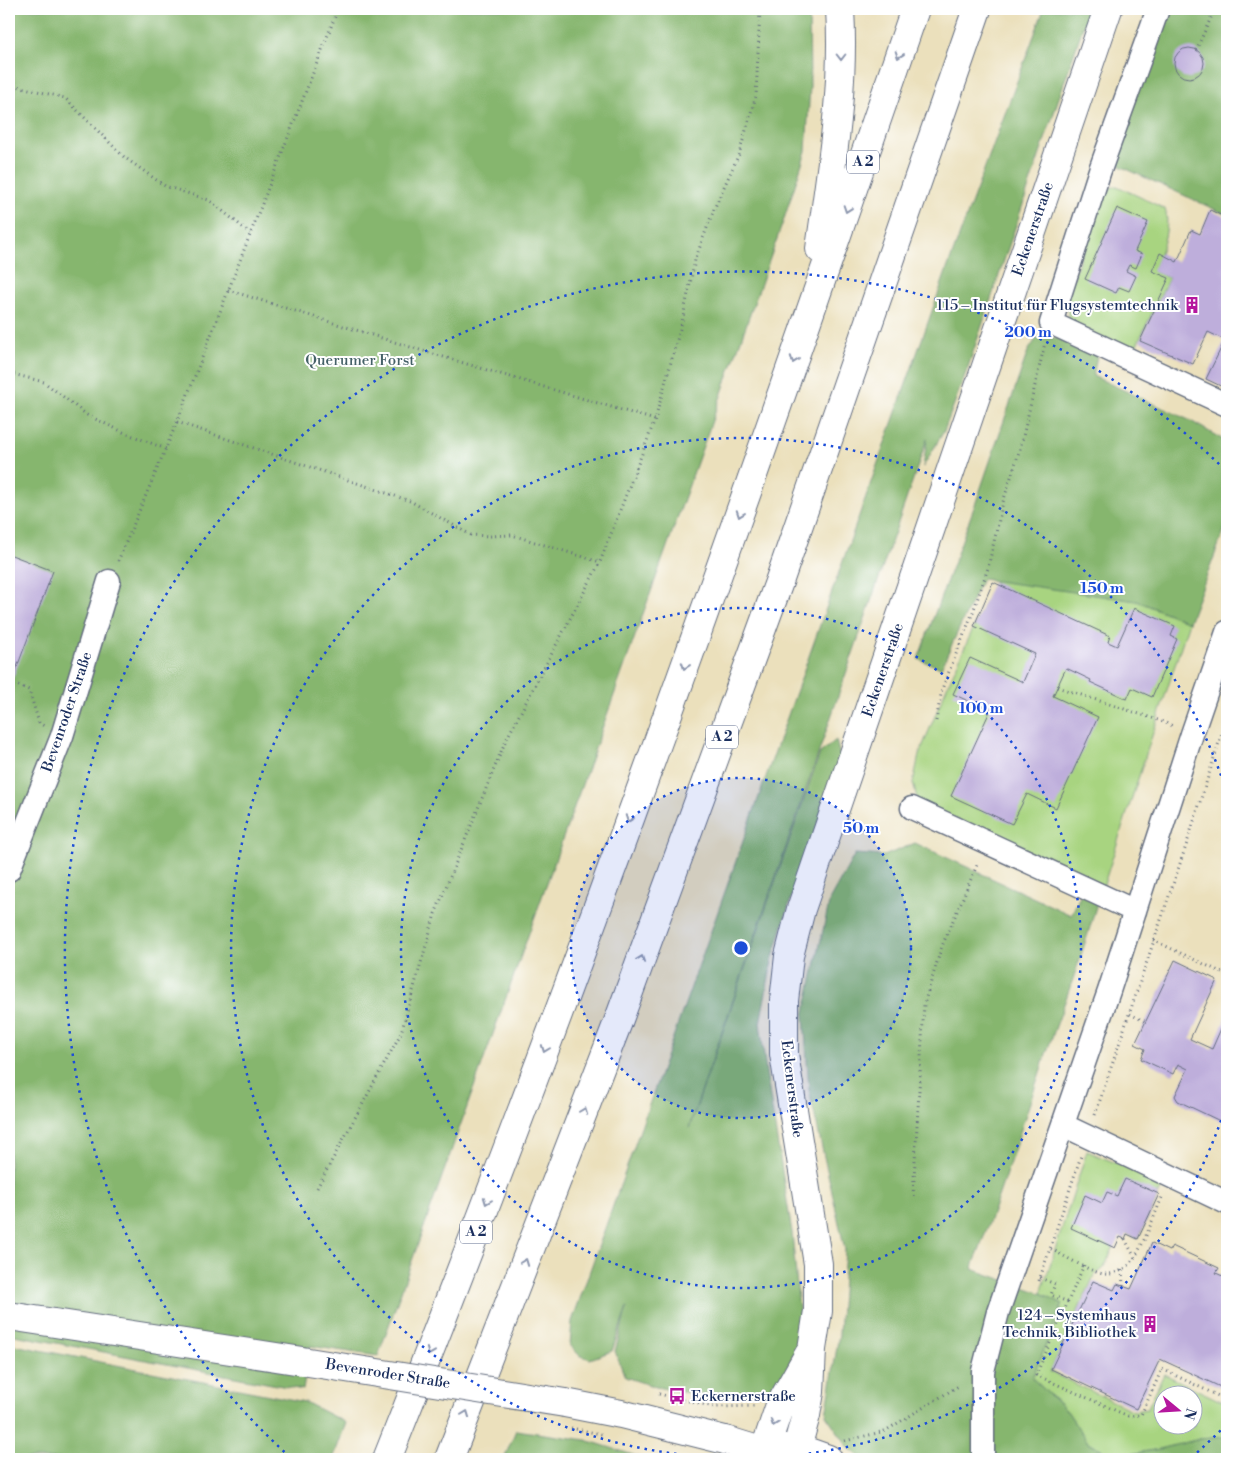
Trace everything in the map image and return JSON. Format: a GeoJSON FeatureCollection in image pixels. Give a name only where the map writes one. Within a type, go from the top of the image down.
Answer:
{"type":"FeatureCollection","features":[{"type":"Feature","properties":{"kind":"main road"},"geometry":{"type":"LineString","coordinates":[[810,314],[837,132],[840,74],[840,9]]}},
{"type":"Feature","properties":{"kind":"main road","name":"A 2"},"geometry":{"type":"LineString","coordinates":[[387,1459],[562,1003],[724,558],[915,9]]}},
{"type":"Feature","properties":{"kind":"main road","name":"A 2"},"geometry":{"type":"LineString","coordinates":[[448,1459],[618,1022],[779,582],[977,9]]}},
{"type":"Feature","properties":{"kind":"main road","name":"Eckenerstraße"},"geometry":{"type":"LineString","coordinates":[[795,1454],[810,1392],[812,1349],[818,1311],[818,1264],[784,1054],[784,1001],[789,956],[805,900],[1108,9]]}},
{"type":"Feature","properties":{"kind":"main road","name":"Bevenroder Straße"},"geometry":{"type":"LineString","coordinates":[[9,1316],[302,1360],[565,1403],[621,1414],[768,1455]]}},
{"type":"Feature","properties":{"kind":"main road","name":"Eckenerstraße"},"geometry":{"type":"LineString","coordinates":[[768,1455],[780,1405],[812,1349]]}},
{"type":"Feature","properties":{"kind":"main road"},"geometry":{"type":"LineString","coordinates":[[768,1455],[779,1448],[795,1454],[833,1451]]}},
{"type":"Feature","properties":{"kind":"lane"},"geometry":{"type":"LineString","coordinates":[[1158,9],[1100,170],[1051,323],[1227,405]]}},
{"type":"Feature","properties":{"kind":"lane","name":"Bevenroder Straße"},"geometry":{"type":"LineString","coordinates":[[9,870],[62,736],[109,581]]}},
{"type":"Feature","properties":{"kind":"lane"},"geometry":{"type":"LineString","coordinates":[[983,1459],[983,1371],[987,1348],[1011,1271],[1063,1125],[1227,632]]}},
{"type":"Feature","properties":{"kind":"lane"},"geometry":{"type":"LineString","coordinates":[[912,808],[988,842],[1132,920]]}},
{"type":"Feature","properties":{"kind":"lane"},"geometry":{"type":"LineString","coordinates":[[1063,1125],[1227,1203]]}},
{"type":"Feature","properties":{"kind":"path"},"geometry":{"type":"LineString","coordinates":[[109,581],[177,422],[338,9]]}},
{"type":"Feature","properties":{"kind":"path"},"geometry":{"type":"LineString","coordinates":[[317,1188],[401,1032],[435,914],[505,742],[600,562],[655,420],[682,322],[695,260],[714,209],[738,154],[756,96],[760,9]]}},
{"type":"Feature","properties":{"kind":"path"},"geometry":{"type":"LineString","coordinates":[[1196,50],[1215,9]]}},
{"type":"Feature","properties":{"kind":"path"},"geometry":{"type":"LineString","coordinates":[[9,84],[65,98],[124,157],[165,186],[209,200],[250,233]]}},
{"type":"Feature","properties":{"kind":"path"},"geometry":{"type":"LineString","coordinates":[[228,290],[655,420]]}},
{"type":"Feature","properties":{"kind":"path"},"geometry":{"type":"LineString","coordinates":[[936,721],[942,689],[973,612],[988,568],[1003,502],[1020,450],[1051,323]]}},
{"type":"Feature","properties":{"kind":"path"},"geometry":{"type":"LineString","coordinates":[[9,373],[44,382],[87,415],[166,449]]}},
{"type":"Feature","properties":{"kind":"path"},"geometry":{"type":"LineString","coordinates":[[177,422],[410,501],[471,535],[512,535],[600,562]]}},
{"type":"Feature","properties":{"kind":"path"},"geometry":{"type":"LineString","coordinates":[[9,682],[29,690],[39,723],[62,736]]}},
{"type":"Feature","properties":{"kind":"path"},"geometry":{"type":"LineString","coordinates":[[1057,687],[1158,720],[1192,734]]}},
{"type":"Feature","properties":{"kind":"path"},"geometry":{"type":"LineString","coordinates":[[1068,1302],[1051,1295],[1055,1284],[1039,1280],[1130,1014],[1227,717]]}},
{"type":"Feature","properties":{"kind":"path"},"geometry":{"type":"LineString","coordinates":[[912,1196],[924,1004],[942,946],[988,842]]}},
{"type":"Feature","properties":{"kind":"path"},"geometry":{"type":"LineString","coordinates":[[1132,920],[1154,940],[1227,975]]}},
{"type":"Feature","properties":{"kind":"path"},"geometry":{"type":"LineString","coordinates":[[1130,1014],[1146,1022]]}},
{"type":"Feature","properties":{"kind":"path"},"geometry":{"type":"LineString","coordinates":[[1050,1249],[1103,1274],[1122,1270],[1135,1258],[1172,1176]]}},
{"type":"Feature","properties":{"kind":"path"},"geometry":{"type":"LineString","coordinates":[[1125,1239],[1135,1258]]}},
{"type":"Feature","properties":{"kind":"path"},"geometry":{"type":"LineString","coordinates":[[1084,1265],[1036,1375],[1128,1416],[1141,1415],[1162,1370],[1227,1400]]}},
{"type":"Feature","properties":{"kind":"path"},"geometry":{"type":"LineString","coordinates":[[1122,1270],[1123,1286]]}},
{"type":"Feature","properties":{"kind":"path"},"geometry":{"type":"LineString","coordinates":[[833,1451],[885,1431],[983,1371]]}},
{"type":"Feature","properties":{"kind":"path"},"geometry":{"type":"LineString","coordinates":[[659,1394],[714,1407],[758,1405]]}},
{"type":"Feature","properties":{"kind":"green space","name":"Querumer Forst"},"geometry":{"type":"Polygon","coordinates":[[[9,9],[809,9],[810,86],[806,151],[783,222],[378,1356],[310,1346],[303,1390],[9,1334],[9,9]]]}},
{"type":"Feature","properties":{"kind":"green space"},"geometry":{"type":"Polygon","coordinates":[[[1044,9],[1089,9],[968,367],[944,431],[923,467],[927,439],[689,1128],[820,753],[836,740],[841,760],[793,892],[772,961],[760,1023],[792,1232],[800,1320],[796,1348],[781,1382],[759,1393],[726,1396],[683,1392],[656,1387],[625,1377],[615,1351],[627,1308],[612,1351],[590,1359],[579,1355],[570,1345],[572,1321],[947,269],[1044,9]]]}},
{"type":"Feature","properties":{"kind":"green space"},"geometry":{"type":"Polygon","coordinates":[[[1166,9],[1227,9],[1227,215],[1120,166],[1115,153],[1166,9]]]}},
{"type":"Feature","properties":{"kind":"green space"},"geometry":{"type":"Polygon","coordinates":[[[1117,186],[1165,209],[1167,216],[1164,240],[1153,271],[1169,278],[1132,355],[1077,328],[1068,317],[1067,297],[1100,198],[1108,189],[1117,186]]]}},
{"type":"Feature","properties":{"kind":"green space"},"geometry":{"type":"Polygon","coordinates":[[[1037,338],[1057,338],[1097,356],[1093,376],[1189,420],[1227,442],[1227,523],[1189,622],[1137,601],[982,579],[941,668],[918,659],[976,502],[1028,351],[1037,338]]]}},
{"type":"Feature","properties":{"kind":"green space"},"geometry":{"type":"Polygon","coordinates":[[[995,580],[1137,601],[1189,622],[1103,887],[918,802],[913,783],[919,755],[946,689],[995,580]]]}},
{"type":"Feature","properties":{"kind":"green space"},"geometry":{"type":"Polygon","coordinates":[[[915,843],[1071,915],[1081,894],[1097,903],[1001,1189],[972,1269],[1041,1293],[1063,1304],[1032,1378],[1067,1411],[1089,1444],[1119,1456],[1160,1449],[1200,1439],[1227,1437],[1227,1459],[863,1459],[850,1449],[826,1415],[839,1334],[845,1250],[809,1090],[804,1016],[830,899],[855,854],[884,856],[915,843]]]}},
{"type":"Feature","properties":{"kind":"green space"},"geometry":{"type":"Polygon","coordinates":[[[1087,1151],[1164,1183],[1138,1239],[1121,1231],[1104,1268],[1094,1276],[1050,1372],[1134,1411],[1147,1409],[1154,1395],[1154,1436],[1204,1436],[1204,1393],[1227,1404],[1227,1437],[1200,1439],[1160,1449],[1119,1456],[1089,1444],[1067,1411],[1032,1378],[1063,1304],[1041,1293],[1087,1151]]]}},
{"type":"Feature","properties":{"kind":"green space"},"geometry":{"type":"Polygon","coordinates":[[[9,1344],[305,1402],[346,1423],[333,1459],[9,1459],[9,1344]]]}},
{"type":"Feature","properties":{"kind":"green space"},"geometry":{"type":"Polygon","coordinates":[[[1164,1374],[1189,1386],[1158,1386],[1164,1374]]]}},
{"type":"Feature","properties":{"kind":"green space"},"geometry":{"type":"Polygon","coordinates":[[[516,1430],[586,1440],[646,1459],[504,1459],[516,1430]]]}},
{"type":"Feature","properties":{"kind":"building"},"geometry":{"type":"Polygon","coordinates":[[[1189,48],[1195,49],[1203,57],[1203,69],[1195,77],[1189,78],[1183,77],[1175,69],[1174,63],[1175,57],[1183,49],[1189,48]]]}},
{"type":"Feature","properties":{"kind":"building"},"geometry":{"type":"Polygon","coordinates":[[[1117,208],[1148,222],[1135,251],[1142,254],[1136,268],[1129,265],[1126,271],[1136,276],[1129,291],[1119,287],[1116,293],[1085,279],[1117,208]]]}},
{"type":"Feature","properties":{"kind":"building","name":"115 – Institut für Flugsystemtechnik"},"geometry":{"type":"Polygon","coordinates":[[[1210,210],[1227,218],[1227,389],[1206,379],[1225,340],[1208,332],[1193,364],[1140,341],[1169,278],[1152,271],[1160,253],[1177,262],[1191,230],[1200,234],[1210,210]]]}},
{"type":"Feature","properties":{"kind":"building"},"geometry":{"type":"Polygon","coordinates":[[[9,554],[53,571],[13,678],[9,677],[9,554]]]}},
{"type":"Feature","properties":{"kind":"building"},"geometry":{"type":"Polygon","coordinates":[[[993,582],[1110,636],[1108,642],[1117,646],[1134,608],[1175,626],[1171,636],[1177,639],[1152,697],[1132,688],[1127,699],[1090,682],[1091,680],[1066,668],[1053,696],[1098,717],[1056,808],[1027,794],[1012,824],[951,796],[990,711],[953,694],[970,658],[1023,682],[1035,654],[974,626],[993,582]]]}},
{"type":"Feature","properties":{"kind":"building"},"geometry":{"type":"Polygon","coordinates":[[[1175,960],[1217,980],[1190,1039],[1212,1049],[1227,1015],[1227,1115],[1226,1119],[1220,1121],[1178,1101],[1175,1096],[1188,1069],[1178,1064],[1173,1074],[1141,1059],[1145,1049],[1135,1044],[1175,960]]]}},
{"type":"Feature","properties":{"kind":"building"},"geometry":{"type":"Polygon","coordinates":[[[1125,1179],[1159,1194],[1138,1239],[1127,1234],[1125,1239],[1120,1237],[1115,1248],[1071,1228],[1085,1195],[1102,1203],[1107,1192],[1117,1196],[1125,1179]]]}},
{"type":"Feature","properties":{"kind":"building","name":"124 – Systemhaus Technik, Bibliothek"},"geometry":{"type":"Polygon","coordinates":[[[1152,1243],[1169,1251],[1172,1246],[1219,1268],[1216,1273],[1227,1278],[1227,1390],[1160,1359],[1136,1409],[1051,1369],[1093,1281],[1114,1290],[1117,1284],[1131,1289],[1152,1243]]]}},
{"type":"Feature","properties":{"kind":"place","name":"115 – Institut für Flugsystemtechnik"},"geometry":{"type":"Point","coordinates":[1192,305]}},
{"type":"Feature","properties":{"kind":"place","name":"124 – Systemhaus Technik, Bibliothek"},"geometry":{"type":"Point","coordinates":[1150,1324]}},
{"type":"Feature","properties":{"kind":"place","name":"Eckernerstraße"},"geometry":{"type":"Point","coordinates":[677,1396]}}]}
